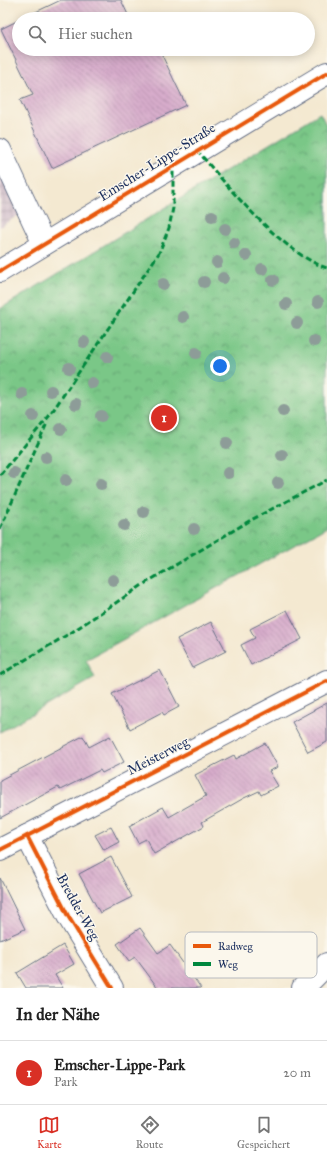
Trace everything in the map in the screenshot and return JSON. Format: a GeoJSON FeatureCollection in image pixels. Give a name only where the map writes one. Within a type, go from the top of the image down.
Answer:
{"type":"FeatureCollection","features":[{"type":"Feature","properties":{"kind":"street","name":"Emscher-Lippe-Straße"},"geometry":{"type":"LineString","coordinates":[[0,271],[327,73]]}},
{"type":"Feature","properties":{"kind":"street"},"geometry":{"type":"LineString","coordinates":[[0,150],[44,244]]}},
{"type":"Feature","properties":{"kind":"street","name":"Meisterweg"},"geometry":{"type":"LineString","coordinates":[[0,850],[327,680]]}},
{"type":"Feature","properties":{"kind":"street","name":"Bredder Weg"},"geometry":{"type":"LineString","coordinates":[[27,836],[68,916],[112,988]]}},
{"type":"Feature","properties":{"kind":"street"},"geometry":{"type":"LineString","coordinates":[[317,974],[327,964]]}},
{"type":"Feature","properties":{"kind":"street"},"geometry":{"type":"LineString","coordinates":[[303,988],[313,978]]}},
{"type":"Feature","properties":{"kind":"shaded area"},"geometry":{"type":"Polygon","coordinates":[[[0,150],[28,209],[0,227],[0,150]]]}},
{"type":"Feature","properties":{"kind":"green space"},"geometry":{"type":"Polygon","coordinates":[[[320,113],[327,126],[327,527],[86,660],[95,678],[0,732],[0,309],[320,113]]]}},
{"type":"Feature","properties":{"kind":"building"},"geometry":{"type":"Polygon","coordinates":[[[61,0],[121,0],[127,12],[36,12],[61,0]]]}},
{"type":"Feature","properties":{"kind":"building"},"geometry":{"type":"Polygon","coordinates":[[[12,24],[12,52],[1,29],[12,24]]]}},
{"type":"Feature","properties":{"kind":"building"},"geometry":{"type":"Polygon","coordinates":[[[14,56],[162,56],[186,105],[52,168],[20,100],[33,95],[14,56]]]}},
{"type":"Feature","properties":{"kind":"building"},"geometry":{"type":"Polygon","coordinates":[[[287,610],[302,639],[251,665],[241,645],[255,638],[250,629],[287,610]]]}},
{"type":"Feature","properties":{"kind":"building"},"geometry":{"type":"Polygon","coordinates":[[[211,622],[226,651],[192,668],[177,639],[211,622]]]}},
{"type":"Feature","properties":{"kind":"building"},"geometry":{"type":"Polygon","coordinates":[[[160,670],[179,707],[164,715],[162,712],[130,729],[112,694],[160,670]]]}},
{"type":"Feature","properties":{"kind":"building"},"geometry":{"type":"Polygon","coordinates":[[[327,703],[327,742],[308,752],[292,722],[327,703]]]}},
{"type":"Feature","properties":{"kind":"building"},"geometry":{"type":"Polygon","coordinates":[[[83,736],[89,747],[110,736],[124,762],[102,773],[100,770],[60,790],[58,787],[0,818],[0,780],[83,736]]]}},
{"type":"Feature","properties":{"kind":"building"},"geometry":{"type":"Polygon","coordinates":[[[265,743],[278,767],[269,771],[278,786],[261,795],[259,791],[244,798],[202,822],[204,826],[154,854],[146,839],[138,843],[129,826],[163,807],[169,817],[206,796],[195,775],[234,755],[236,759],[265,743]]]}},
{"type":"Feature","properties":{"kind":"building"},"geometry":{"type":"Polygon","coordinates":[[[111,827],[119,842],[104,850],[95,835],[111,827]]]}},
{"type":"Feature","properties":{"kind":"building"},"geometry":{"type":"Polygon","coordinates":[[[111,857],[132,897],[100,913],[79,874],[111,857]]]}},
{"type":"Feature","properties":{"kind":"building"},"geometry":{"type":"Polygon","coordinates":[[[0,878],[25,929],[0,940],[0,878]]]}},
{"type":"Feature","properties":{"kind":"building"},"geometry":{"type":"Polygon","coordinates":[[[140,928],[158,953],[170,945],[185,966],[185,978],[194,978],[201,988],[158,988],[135,957],[129,961],[117,944],[140,928]]]}},
{"type":"Feature","properties":{"kind":"building"},"geometry":{"type":"Polygon","coordinates":[[[63,945],[74,964],[55,975],[63,988],[26,988],[17,973],[63,945]]]}},
{"type":"Feature","properties":{"kind":"marked path"},"geometry":{"type":"LineString","coordinates":[[197,150],[224,182],[274,234],[292,249],[327,268]]}},
{"type":"Feature","properties":{"kind":"marked path"},"geometry":{"type":"LineString","coordinates":[[0,475],[50,415],[159,253],[169,228],[173,208],[173,166]]}},
{"type":"Feature","properties":{"kind":"marked path"},"geometry":{"type":"LineString","coordinates":[[0,529],[47,423]]}},
{"type":"Feature","properties":{"kind":"marked path"},"geometry":{"type":"LineString","coordinates":[[0,675],[72,632],[147,582],[251,520],[327,480]]}},
{"type":"Feature","properties":{"kind":"cycle path"},"geometry":{"type":"LineString","coordinates":[[0,271],[327,73]]}},
{"type":"Feature","properties":{"kind":"cycle path"},"geometry":{"type":"LineString","coordinates":[[0,850],[327,681]]}},
{"type":"Feature","properties":{"kind":"cycle path"},"geometry":{"type":"LineString","coordinates":[[27,836],[68,916],[112,988]]}},
{"type":"Feature","properties":{"kind":"place","name":"Emscher-Lippe-Park"},"geometry":{"type":"Point","coordinates":[164,418]}}]}
